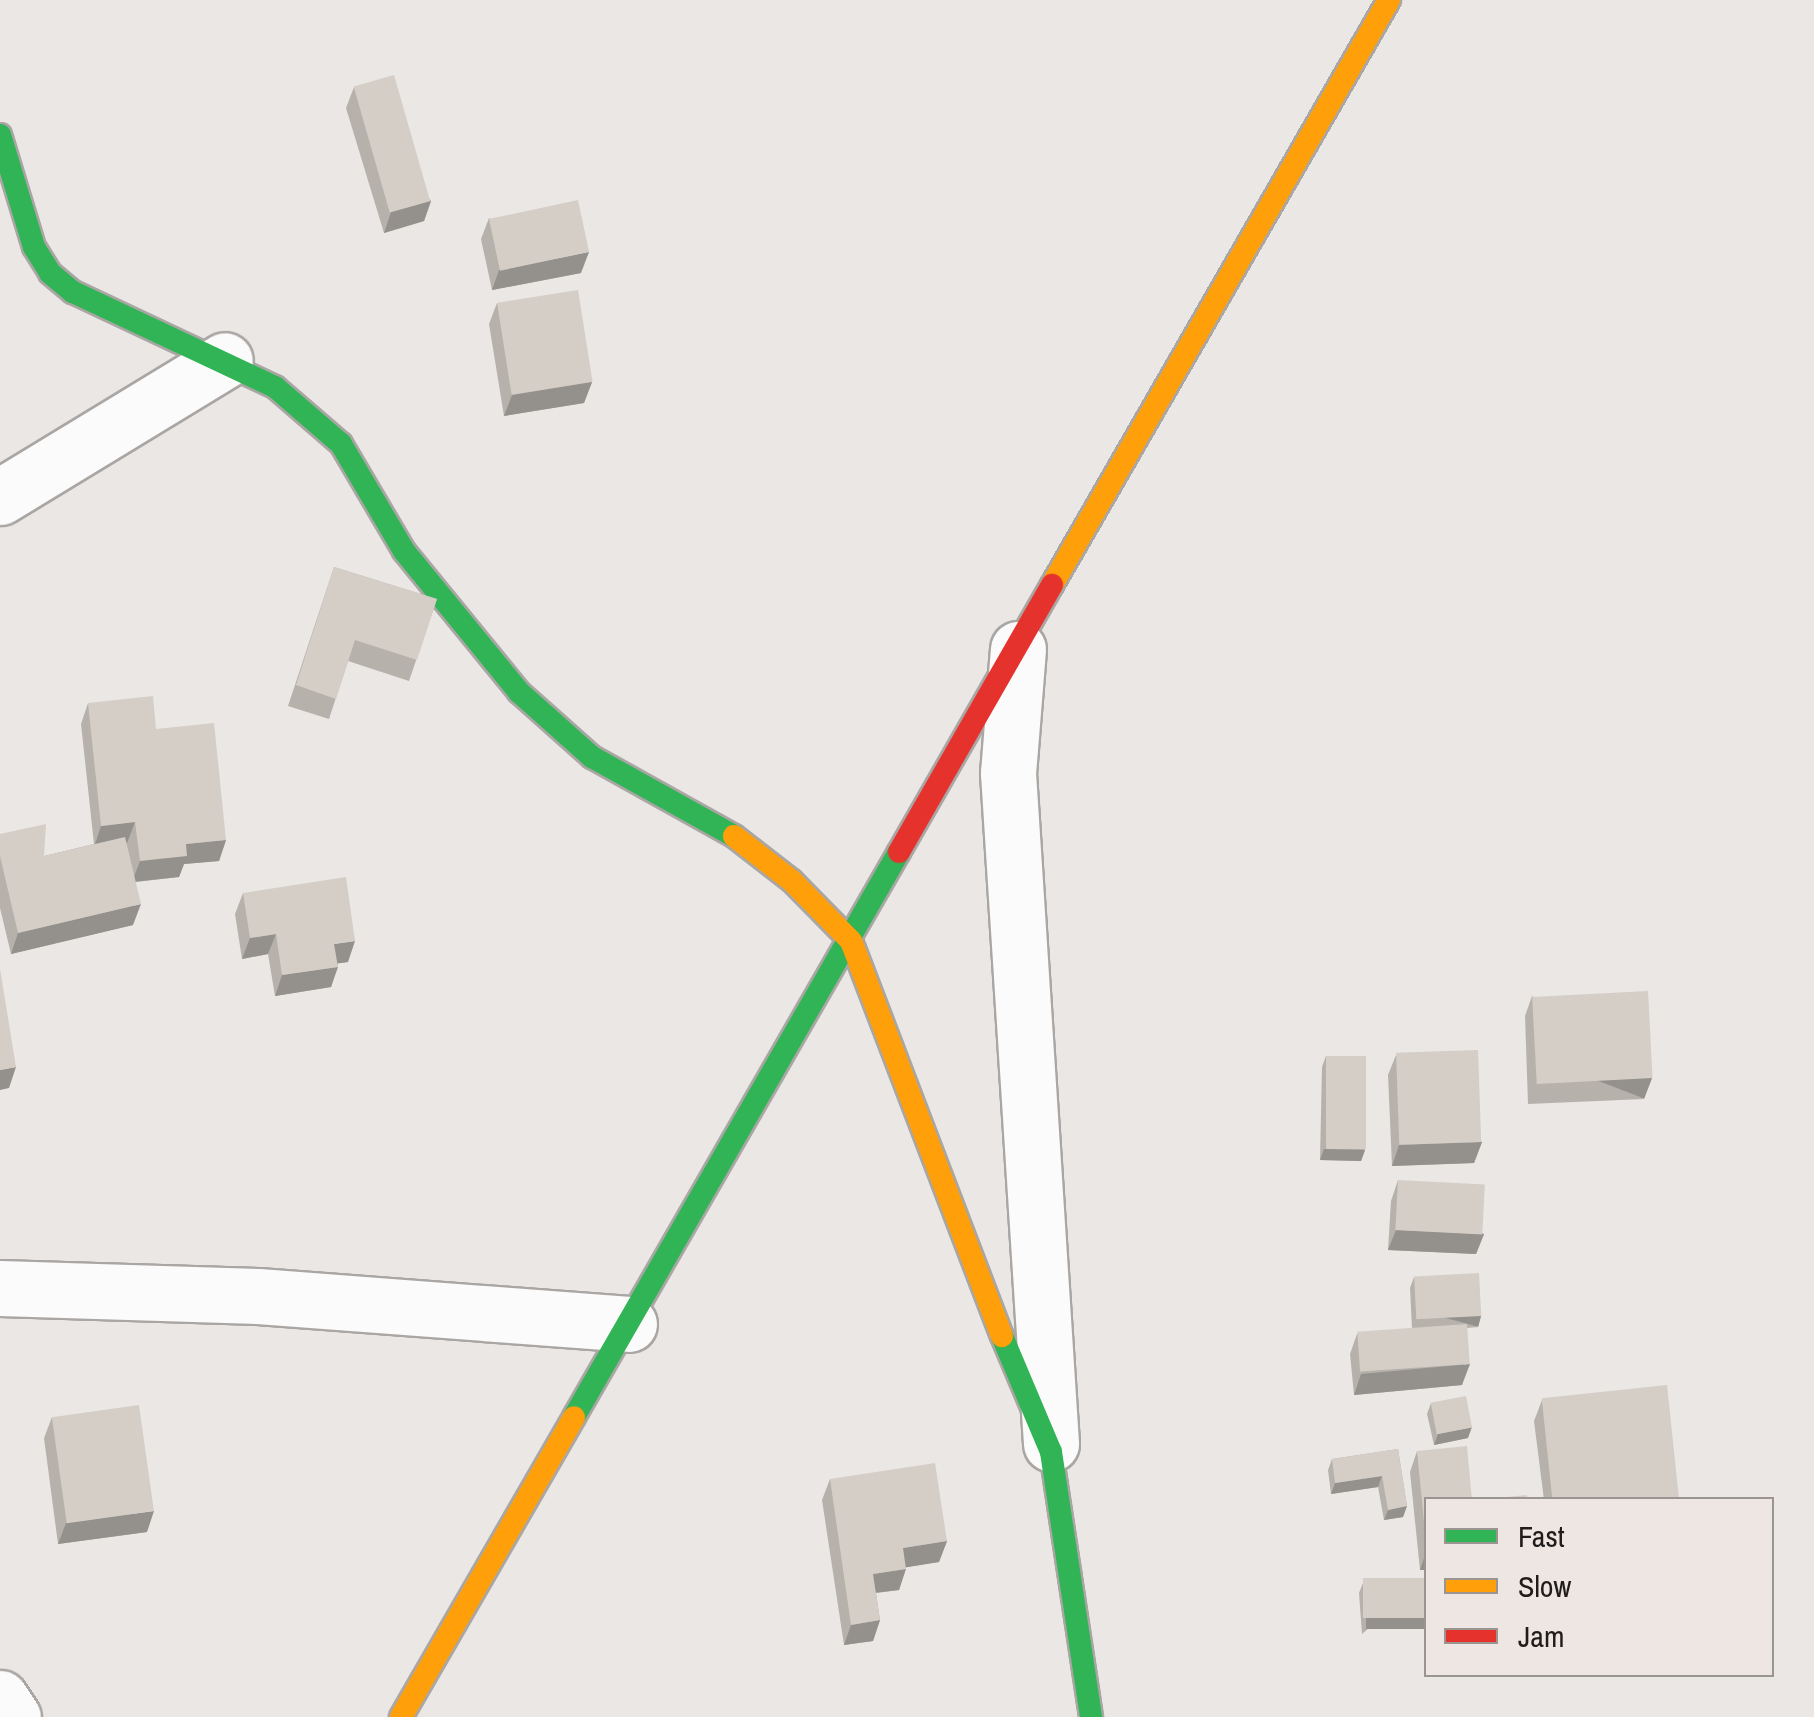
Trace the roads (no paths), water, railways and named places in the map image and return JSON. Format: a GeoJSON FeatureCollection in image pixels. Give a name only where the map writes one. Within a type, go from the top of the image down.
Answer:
{"type":"FeatureCollection","features":[{"type":"Feature","properties":{"kind":"street"},"geometry":{"type":"LineString","coordinates":[[415,1708],[628,1324],[1389,0]]}},
{"type":"Feature","properties":{"kind":"street"},"geometry":{"type":"LineString","coordinates":[[1,146],[34,247],[50,273],[73,292],[225,360],[275,387],[341,444],[404,550],[454,617],[543,714],[592,757],[730,832],[792,882],[851,941],[1000,1332],[1051,1452]]}},
{"type":"Feature","properties":{"kind":"street"},"geometry":{"type":"LineString","coordinates":[[0,497],[225,360]]}},
{"type":"Feature","properties":{"kind":"street"},"geometry":{"type":"LineString","coordinates":[[1018,649],[1008,773],[1051,1452],[1091,1717]]}},
{"type":"Feature","properties":{"kind":"street"},"geometry":{"type":"LineString","coordinates":[[0,1288],[258,1296],[628,1324]]}},
{"type":"Feature","properties":{"kind":"street"},"geometry":{"type":"LineString","coordinates":[[0,1698],[13,1717]]}}]}
